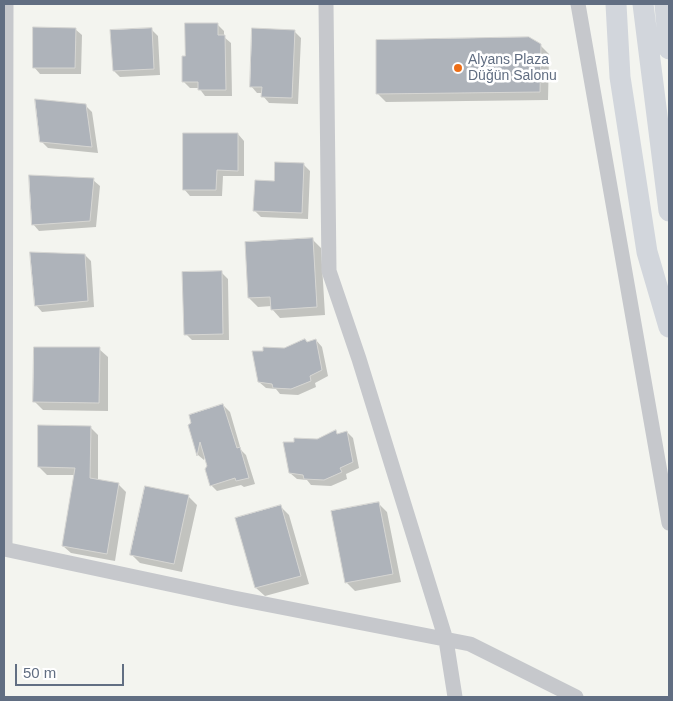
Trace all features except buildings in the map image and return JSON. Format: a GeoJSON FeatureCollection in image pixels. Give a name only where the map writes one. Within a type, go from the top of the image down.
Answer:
{"type":"FeatureCollection","features":[{"type":"Feature","properties":{"kind":"highway"},"geometry":{"type":"LineString","coordinates":[[643,4],[669,211]]}},
{"type":"Feature","properties":{"kind":"highway"},"geometry":{"type":"LineString","coordinates":[[664,4],[669,49]]}},
{"type":"Feature","properties":{"kind":"highway"},"geometry":{"type":"LineString","coordinates":[[612,8],[620,76],[648,252],[669,327]]}},
{"type":"Feature","properties":{"kind":"street"},"geometry":{"type":"LineString","coordinates":[[6,4],[4,549],[234,598],[470,644],[576,697]]}},
{"type":"Feature","properties":{"kind":"street"},"geometry":{"type":"LineString","coordinates":[[326,4],[329,271],[362,368],[446,640],[456,697]]}},
{"type":"Feature","properties":{"kind":"street"},"geometry":{"type":"LineString","coordinates":[[578,4],[669,523]]}},
{"type":"Feature","properties":{"kind":"place","name":"Alyans Plaza Düğün Salonu"},"geometry":{"type":"Point","coordinates":[458,68]}}]}
